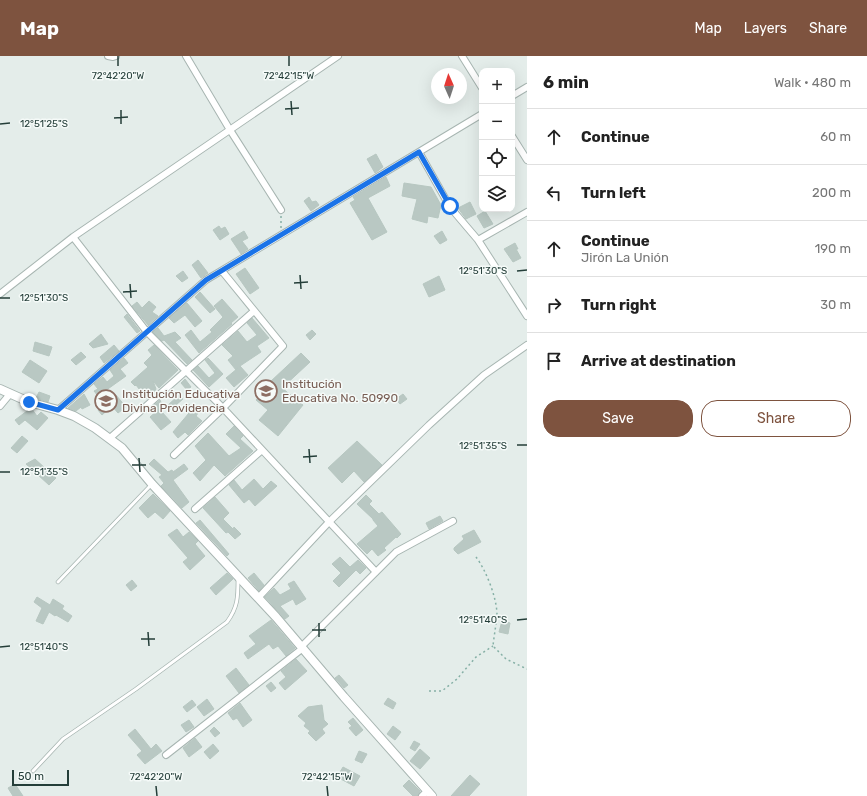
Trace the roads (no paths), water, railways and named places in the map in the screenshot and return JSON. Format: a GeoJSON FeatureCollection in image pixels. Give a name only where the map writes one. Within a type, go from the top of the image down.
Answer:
{"type":"FeatureCollection","features":[{"type":"Feature","properties":{"kind":"street"},"geometry":{"type":"LineString","coordinates":[[108,56],[116,56]]}},
{"type":"Feature","properties":{"kind":"street"},"geometry":{"type":"LineString","coordinates":[[186,56],[230,130],[282,210]]}},
{"type":"Feature","properties":{"kind":"street"},"geometry":{"type":"LineString","coordinates":[[0,294],[73,238],[338,56]]}},
{"type":"Feature","properties":{"kind":"street"},"geometry":{"type":"LineString","coordinates":[[462,56],[479,83]]}},
{"type":"Feature","properties":{"kind":"street"},"geometry":{"type":"LineString","coordinates":[[515,94],[527,87]]}},
{"type":"Feature","properties":{"kind":"street"},"geometry":{"type":"LineString","coordinates":[[58,410],[206,280],[479,116]]}},
{"type":"Feature","properties":{"kind":"street"},"geometry":{"type":"LineString","coordinates":[[514,140],[527,160]]}},
{"type":"Feature","properties":{"kind":"street"},"geometry":{"type":"LineString","coordinates":[[419,152],[450,206],[478,240],[527,316]]}},
{"type":"Feature","properties":{"kind":"street"},"geometry":{"type":"LineString","coordinates":[[478,240],[527,212]]}},
{"type":"Feature","properties":{"kind":"street"},"geometry":{"type":"LineString","coordinates":[[73,238],[147,332],[223,408],[376,572]]}},
{"type":"Feature","properties":{"kind":"street"},"geometry":{"type":"LineString","coordinates":[[174,455],[223,408],[283,346],[222,271]]}},
{"type":"Feature","properties":{"kind":"street"},"geometry":{"type":"LineString","coordinates":[[110,438],[254,311]]}},
{"type":"Feature","properties":{"kind":"street"},"geometry":{"type":"LineString","coordinates":[[258,598],[328,522],[429,424],[484,375],[527,345]]}},
{"type":"Feature","properties":{"kind":"street"},"geometry":{"type":"LineString","coordinates":[[0,389],[29,402],[74,416],[110,438],[122,448],[152,484],[185,518],[195,531],[302,647],[427,794]]}},
{"type":"Feature","properties":{"kind":"street"},"geometry":{"type":"LineString","coordinates":[[0,406],[10,394]]}},
{"type":"Feature","properties":{"kind":"street"},"geometry":{"type":"LineString","coordinates":[[195,509],[262,450]]}},
{"type":"Feature","properties":{"kind":"street"},"geometry":{"type":"LineString","coordinates":[[166,755],[302,647],[396,552],[453,521]]}},
{"type":"Feature","properties":{"kind":"lane"},"geometry":{"type":"LineString","coordinates":[[58,582],[152,484]]}},
{"type":"Feature","properties":{"kind":"lane"},"geometry":{"type":"LineString","coordinates":[[33,770],[63,739],[136,689],[227,622],[234,613],[237,602],[237,575]]}},
{"type":"Feature","properties":{"kind":"place","name":"Institución Educativa No. 50990"},"geometry":{"type":"Point","coordinates":[266,391]}},
{"type":"Feature","properties":{"kind":"place","name":"Institución Educativa Divina Providencia"},"geometry":{"type":"Point","coordinates":[106,401]}}]}
